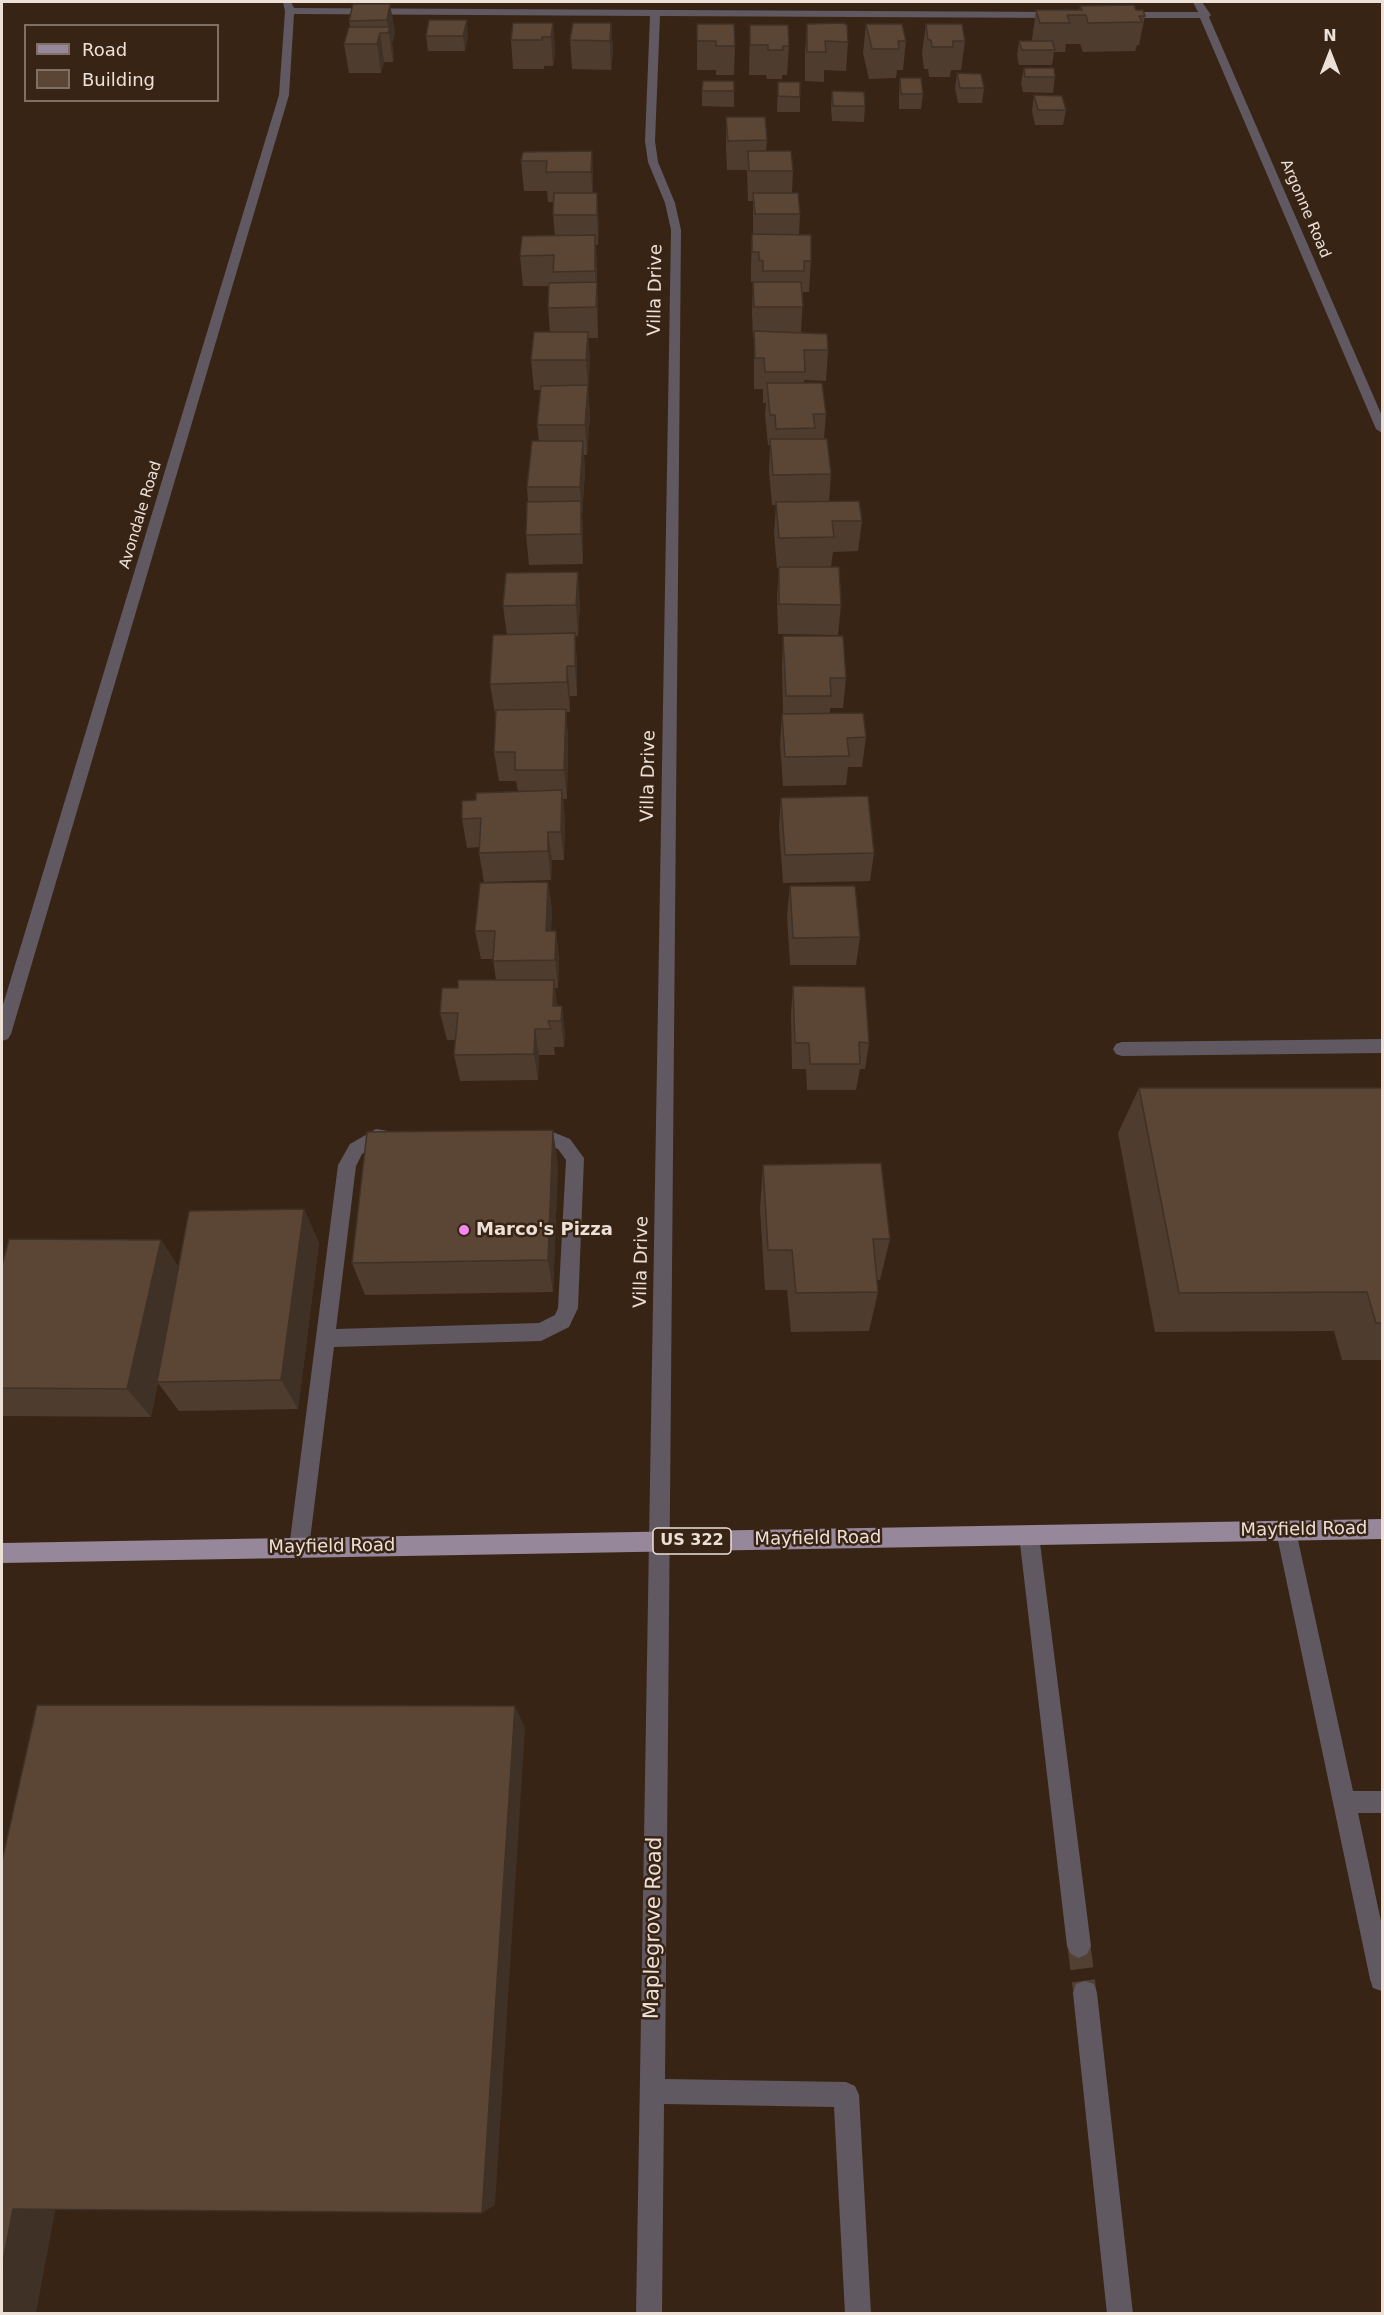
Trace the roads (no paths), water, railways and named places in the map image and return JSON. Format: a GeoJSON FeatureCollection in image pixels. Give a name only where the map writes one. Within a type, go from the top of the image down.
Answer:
{"type":"FeatureCollection","features":[{"type":"Feature","properties":{"kind":"main road","name":"Mayfield Road"},"geometry":{"type":"LineString","coordinates":[[2,1553],[1383,1529]]}},
{"type":"Feature","properties":{"kind":"street","name":"Argonne Road"},"geometry":{"type":"LineString","coordinates":[[1198,2],[1206,15],[1383,429]]}},
{"type":"Feature","properties":{"kind":"street"},"geometry":{"type":"LineString","coordinates":[[288,6],[655,14],[1074,15]]}},
{"type":"Feature","properties":{"kind":"street","name":"Avondale Road"},"geometry":{"type":"LineString","coordinates":[[2,1034],[284,95],[288,6]]}},
{"type":"Feature","properties":{"kind":"street","name":"Villa Drive"},"geometry":{"type":"LineString","coordinates":[[655,14],[650,141],[652,162],[670,203],[676,230],[658,1542]]}},
{"type":"Feature","properties":{"kind":"street"},"geometry":{"type":"LineString","coordinates":[[1108,15],[1206,15]]}},
{"type":"Feature","properties":{"kind":"street"},"geometry":{"type":"LineString","coordinates":[[1122,1049],[1383,1046]]}},
{"type":"Feature","properties":{"kind":"street"},"geometry":{"type":"LineString","coordinates":[[299,1548],[347,1165],[356,1149],[376,1137],[401,1136]]}},
{"type":"Feature","properties":{"kind":"street"},"geometry":{"type":"LineString","coordinates":[[325,1338],[542,1332],[562,1321],[568,1308],[575,1158],[564,1144],[548,1138],[514,1138]]}},
{"type":"Feature","properties":{"kind":"street"},"geometry":{"type":"LineString","coordinates":[[1286,1531],[1383,1979]]}},
{"type":"Feature","properties":{"kind":"street"},"geometry":{"type":"LineString","coordinates":[[1029,1535],[1079,1946]]}},
{"type":"Feature","properties":{"kind":"street","name":"Maplegrove Road"},"geometry":{"type":"LineString","coordinates":[[649,2313],[658,1542]]}},
{"type":"Feature","properties":{"kind":"street"},"geometry":{"type":"LineString","coordinates":[[1344,1802],[1383,1802]]}},
{"type":"Feature","properties":{"kind":"street"},"geometry":{"type":"LineString","coordinates":[[1084,1993],[1120,2313]]}},
{"type":"Feature","properties":{"kind":"street"},"geometry":{"type":"LineString","coordinates":[[652,2091],[846,2095],[858,2313]]}},
{"type":"Feature","properties":{"kind":"tunnel"},"geometry":{"type":"LineString","coordinates":[[1079,1946],[1085,1993]]}},
{"type":"Feature","properties":{"kind":"place","name":"Marco's Pizza"},"geometry":{"type":"Point","coordinates":[464,1230]}}]}
